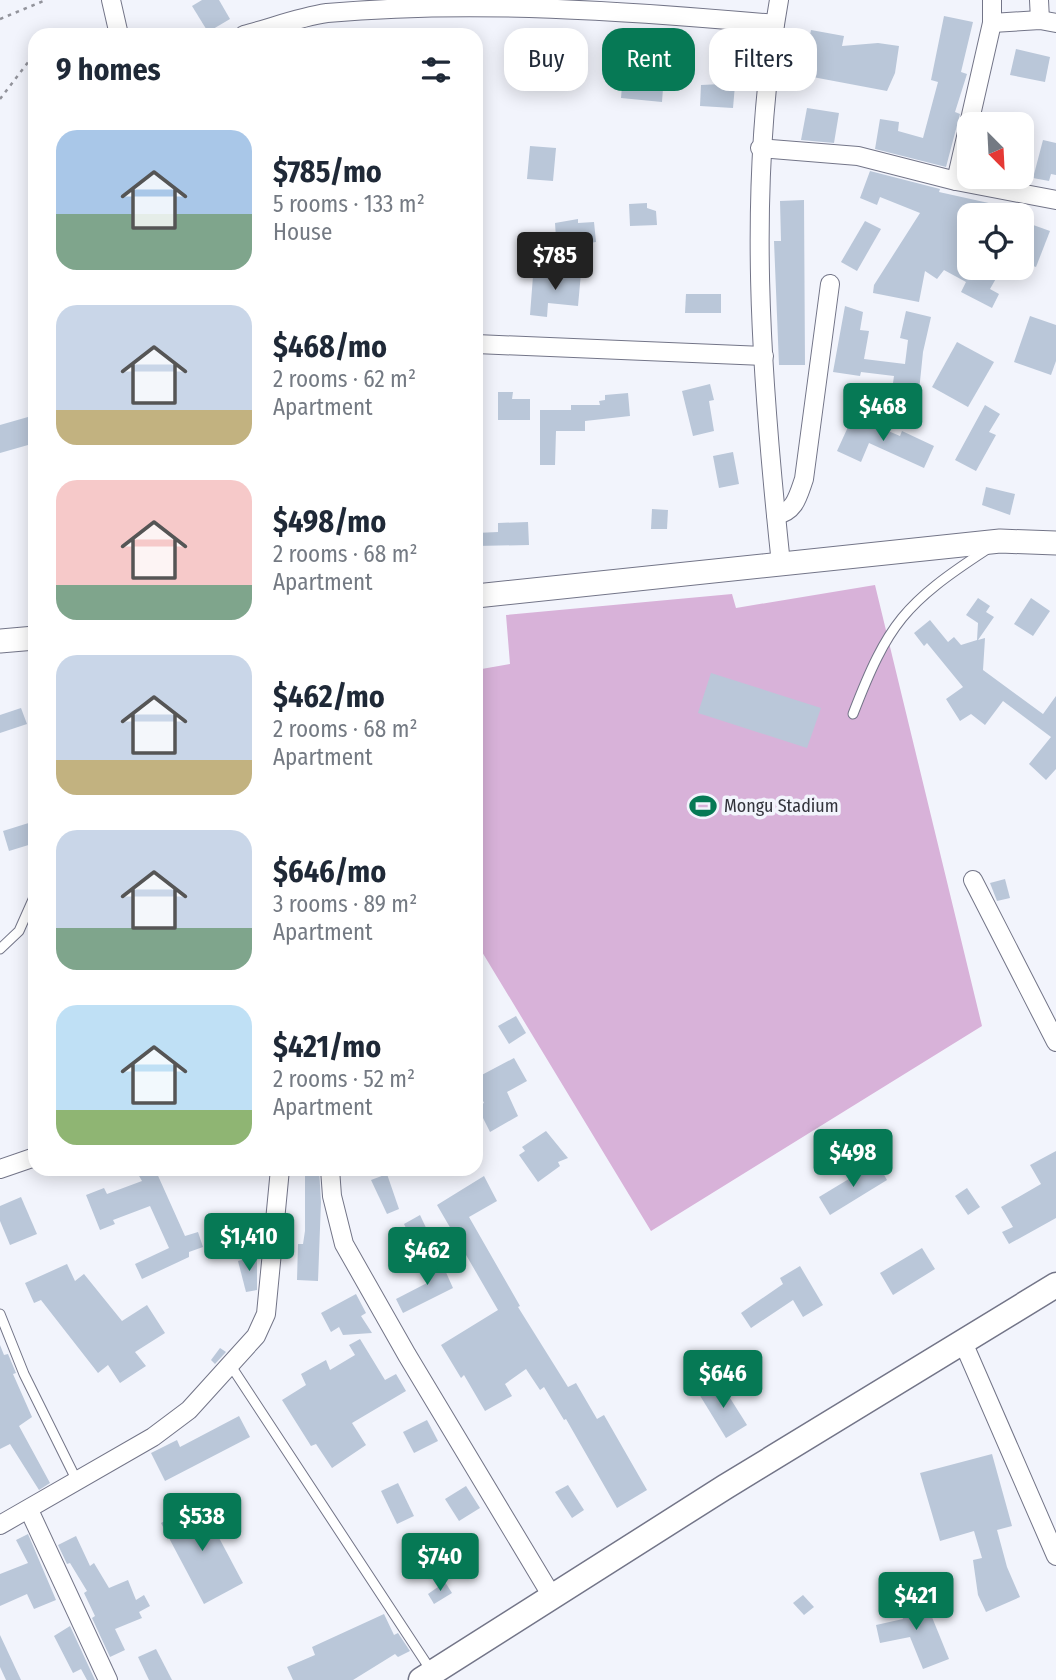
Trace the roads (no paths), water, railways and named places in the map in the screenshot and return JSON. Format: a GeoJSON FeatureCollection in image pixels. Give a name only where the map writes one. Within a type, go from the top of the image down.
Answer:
{"type":"FeatureCollection","features":[{"type":"Feature","properties":{"kind":"main road"},"geometry":{"type":"LineString","coordinates":[[427,1676],[725,1487],[1056,1285]]}},
{"type":"Feature","properties":{"kind":"street"},"geometry":{"type":"LineString","coordinates":[[111,0],[117,28]]}},
{"type":"Feature","properties":{"kind":"street"},"geometry":{"type":"LineString","coordinates":[[779,0],[760,148],[764,356],[781,564]]}},
{"type":"Feature","properties":{"kind":"street"},"geometry":{"type":"LineString","coordinates":[[956,181],[992,23],[992,0]]}},
{"type":"Feature","properties":{"kind":"street"},"geometry":{"type":"LineString","coordinates":[[992,23],[1048,21],[1039,0]]}},
{"type":"Feature","properties":{"kind":"street"},"geometry":{"type":"LineString","coordinates":[[269,28],[324,13],[435,3],[630,12],[775,24]]}},
{"type":"Feature","properties":{"kind":"street"},"geometry":{"type":"LineString","coordinates":[[760,148],[858,156],[956,181],[1056,200]]}},
{"type":"Feature","properties":{"kind":"street"},"geometry":{"type":"LineString","coordinates":[[776,515],[786,513],[795,504],[804,479],[830,284]]}},
{"type":"Feature","properties":{"kind":"street"},"geometry":{"type":"LineString","coordinates":[[483,344],[764,356]]}},
{"type":"Feature","properties":{"kind":"street"},"geometry":{"type":"LineString","coordinates":[[483,595],[1000,541],[1056,543]]}},
{"type":"Feature","properties":{"kind":"street"},"geometry":{"type":"LineString","coordinates":[[0,641],[28,639]]}},
{"type":"Feature","properties":{"kind":"street"},"geometry":{"type":"LineString","coordinates":[[973,880],[1056,1042]]}},
{"type":"Feature","properties":{"kind":"street"},"geometry":{"type":"LineString","coordinates":[[0,1169],[28,1159]]}},
{"type":"Feature","properties":{"kind":"street"},"geometry":{"type":"LineString","coordinates":[[0,1525],[153,1437],[189,1410],[232,1366],[256,1336],[266,1314],[279,1176]]}},
{"type":"Feature","properties":{"kind":"street"},"geometry":{"type":"LineString","coordinates":[[331,1176],[332,1196],[344,1244],[553,1598]]}},
{"type":"Feature","properties":{"kind":"street"},"geometry":{"type":"LineString","coordinates":[[962,1340],[1056,1556]]}},
{"type":"Feature","properties":{"kind":"street"},"geometry":{"type":"LineString","coordinates":[[29,1510],[108,1680]]}},
{"type":"Feature","properties":{"kind":"lane"},"geometry":{"type":"LineString","coordinates":[[853,714],[875,657],[901,616],[924,593],[1000,541]]}},
{"type":"Feature","properties":{"kind":"lane"},"geometry":{"type":"LineString","coordinates":[[0,950],[19,931],[28,911]]}},
{"type":"Feature","properties":{"kind":"lane"},"geometry":{"type":"LineString","coordinates":[[0,1314],[24,1374],[77,1481]]}},
{"type":"Feature","properties":{"kind":"lane"},"geometry":{"type":"LineString","coordinates":[[232,1366],[427,1676]]}},
{"type":"Feature","properties":{"kind":"place","name":"Mongu Stadium"},"geometry":{"type":"Point","coordinates":[703,806]}}]}
